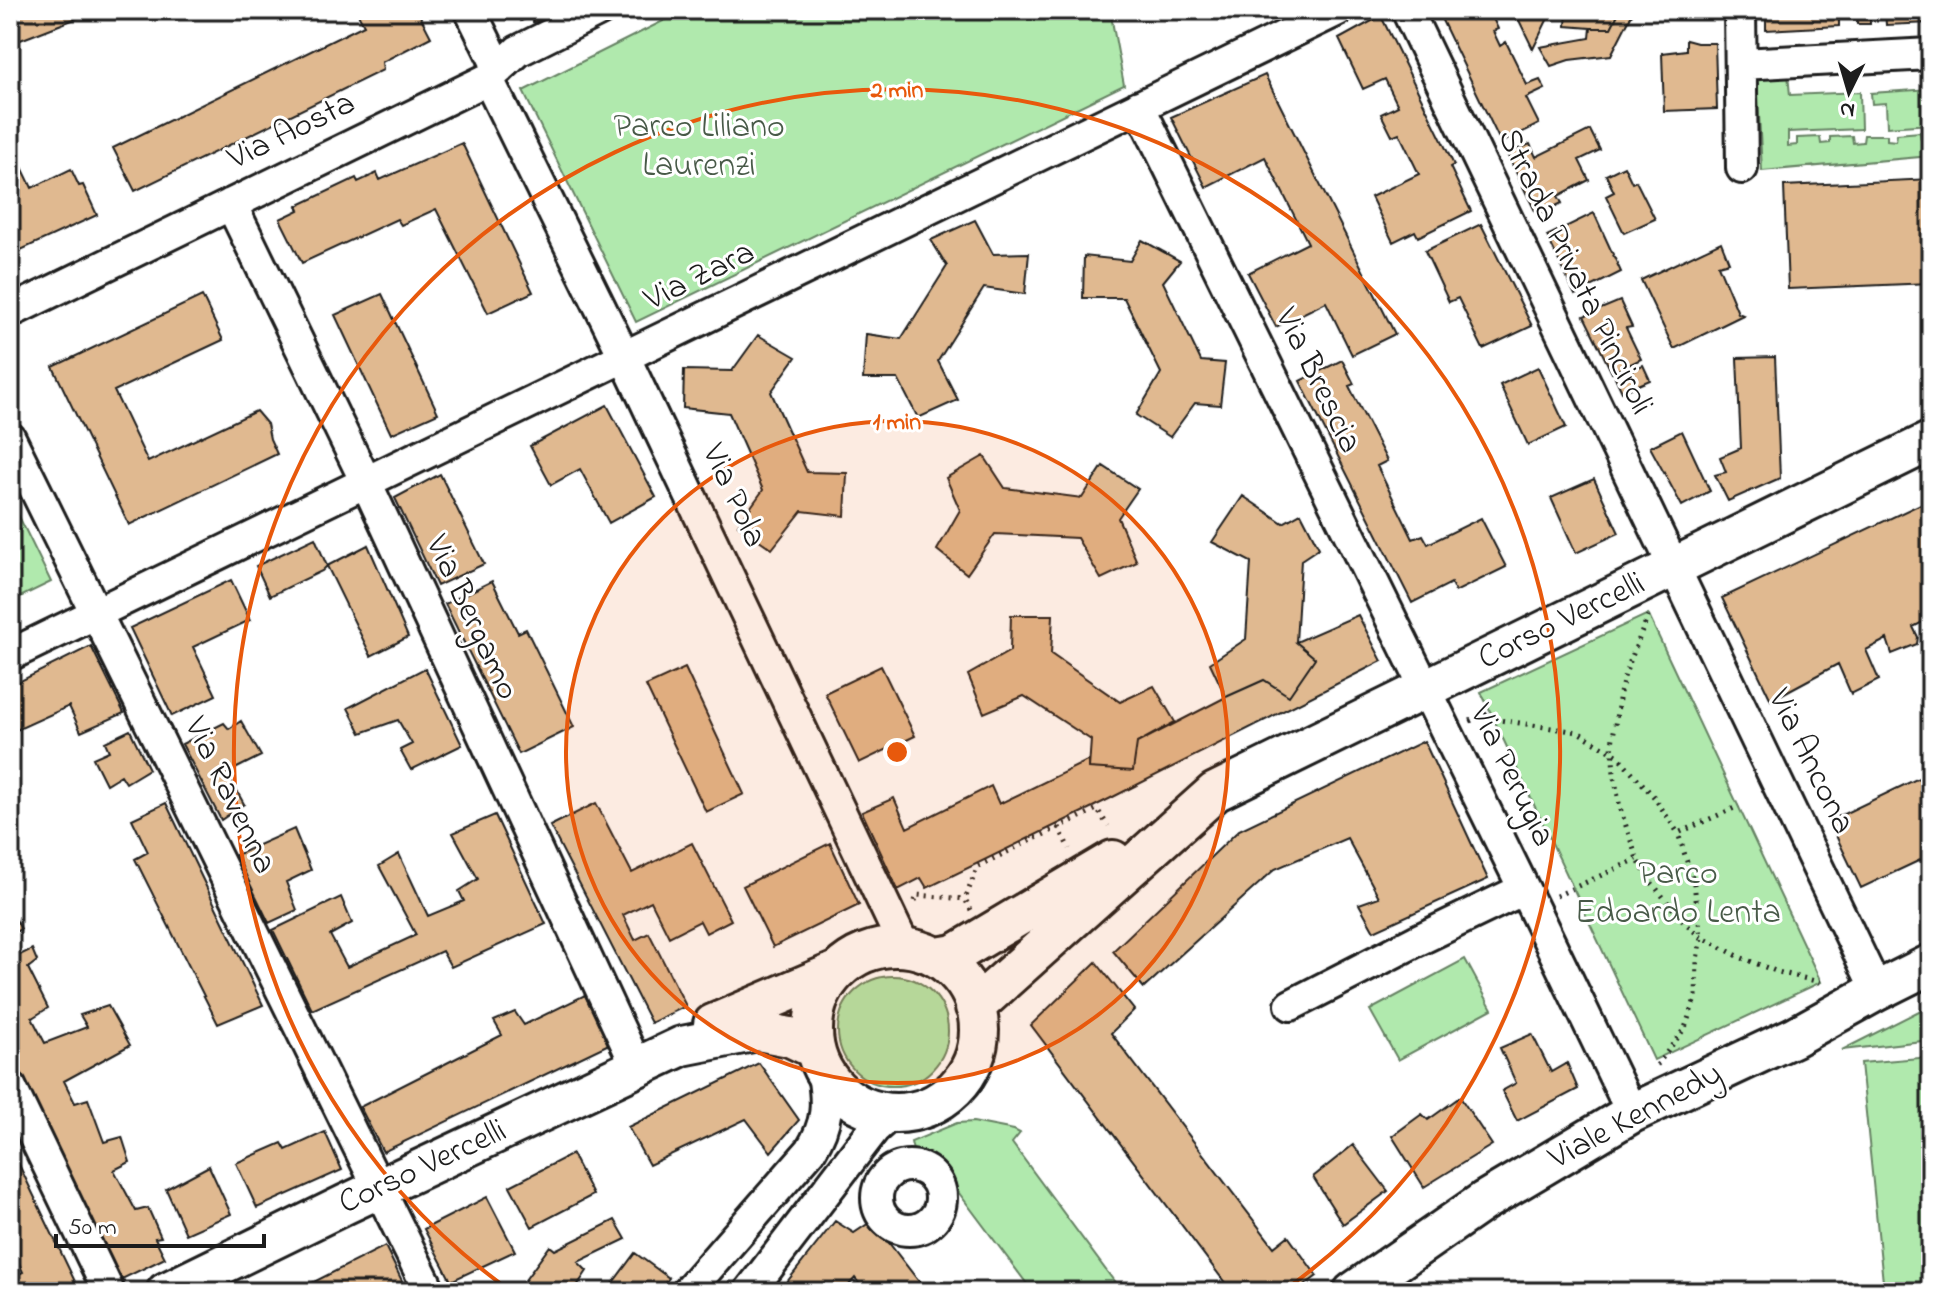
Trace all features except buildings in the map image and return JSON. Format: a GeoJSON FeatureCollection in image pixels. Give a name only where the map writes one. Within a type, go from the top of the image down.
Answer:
{"type":"FeatureCollection","features":[{"type":"Feature","properties":{"kind":"main road","name":"Corso Vercelli"},"geometry":{"type":"LineString","coordinates":[[975,1007],[1215,792],[1931,441]]}},
{"type":"Feature","properties":{"kind":"main road","name":"Corso Vercelli"},"geometry":{"type":"LineString","coordinates":[[921,953],[955,954],[1197,808]]}},
{"type":"Feature","properties":{"kind":"main road"},"geometry":{"type":"LineString","coordinates":[[883,947],[921,953],[959,975],[974,999],[980,1026],[976,1054],[964,1079],[944,1099],[918,1111],[891,1114],[864,1108],[841,1094],[818,1060],[812,1020],[819,994],[835,972],[857,956],[883,947]]}},
{"type":"Feature","properties":{"kind":"main road","name":"Viale Kennedy"},"geometry":{"type":"LineString","coordinates":[[1353,1292],[1484,1201],[1632,1113],[1794,1037],[1931,964]]}},
{"type":"Feature","properties":{"kind":"main road","name":"Corso Vercelli"},"geometry":{"type":"LineString","coordinates":[[682,1046],[696,1032],[835,972]]}},
{"type":"Feature","properties":{"kind":"main road","name":"Corso Vercelli"},"geometry":{"type":"LineString","coordinates":[[166,1292],[682,1046],[758,1031],[790,1037],[818,1060]]}},
{"type":"Feature","properties":{"kind":"street","name":"Via Pola"},"geometry":{"type":"LineString","coordinates":[[470,10],[493,74],[624,356],[921,953]]}},
{"type":"Feature","properties":{"kind":"street","name":"Via Aosta"},"geometry":{"type":"LineString","coordinates":[[10,312],[493,74],[518,51],[600,10]]}},
{"type":"Feature","properties":{"kind":"street","name":"Via Zara"},"geometry":{"type":"LineString","coordinates":[[10,655],[1338,10]]}},
{"type":"Feature","properties":{"kind":"street","name":"Strada Privata Pinciroli"},"geometry":{"type":"LineString","coordinates":[[1407,10],[1675,567]]}},
{"type":"Feature","properties":{"kind":"street"},"geometry":{"type":"LineString","coordinates":[[1740,10],[1742,168]]}},
{"type":"Feature","properties":{"kind":"street"},"geometry":{"type":"LineString","coordinates":[[1741,64],[1931,54]]}},
{"type":"Feature","properties":{"kind":"street","name":"Via Brescia"},"geometry":{"type":"LineString","coordinates":[[1139,106],[1426,689]]}},
{"type":"Feature","properties":{"kind":"street","name":"Via Bergamo"},"geometry":{"type":"LineString","coordinates":[[231,204],[366,482],[637,1067]]}},
{"type":"Feature","properties":{"kind":"street","name":"Via Ravenna"},"geometry":{"type":"LineString","coordinates":[[10,438],[430,1292]]}},
{"type":"Feature","properties":{"kind":"street","name":"Via Ancona"},"geometry":{"type":"LineString","coordinates":[[1675,567],[1877,991]]}},
{"type":"Feature","properties":{"kind":"street","name":"Via Perugia"},"geometry":{"type":"LineString","coordinates":[[1426,689],[1632,1113]]}},
{"type":"Feature","properties":{"kind":"street"},"geometry":{"type":"LineString","coordinates":[[1291,1005],[1416,941],[1529,898]]}},
{"type":"Feature","properties":{"kind":"street"},"geometry":{"type":"LineString","coordinates":[[687,1292],[811,1150],[822,1132],[827,1099],[818,1060]]}},
{"type":"Feature","properties":{"kind":"street"},"geometry":{"type":"LineString","coordinates":[[10,1086],[109,1292]]}},
{"type":"Feature","properties":{"kind":"street"},"geometry":{"type":"LineString","coordinates":[[749,1292],[874,1129],[891,1114]]}},
{"type":"Feature","properties":{"kind":"path"},"geometry":{"type":"LineString","coordinates":[[1657,611],[1648,614],[1625,674],[1612,744],[1620,808],[1637,859],[1676,914],[1701,937],[1778,972],[1821,982]]}},
{"type":"Feature","properties":{"kind":"path"},"geometry":{"type":"LineString","coordinates":[[1493,719],[1578,732],[1617,755],[1647,788],[1678,833],[1694,884],[1701,937],[1696,996],[1685,1028],[1663,1056]]}},
{"type":"Feature","properties":{"kind":"path"},"geometry":{"type":"LineString","coordinates":[[1678,833],[1739,806]]}},
{"type":"Feature","properties":{"kind":"path"},"geometry":{"type":"LineString","coordinates":[[965,899],[978,866],[1097,809],[1108,826]]}},
{"type":"Feature","properties":{"kind":"path"},"geometry":{"type":"LineString","coordinates":[[1059,827],[1070,850]]}},
{"type":"Feature","properties":{"kind":"path"},"geometry":{"type":"LineString","coordinates":[[1529,898],[1637,859]]}},
{"type":"Feature","properties":{"kind":"path"},"geometry":{"type":"LineString","coordinates":[[913,905],[917,895],[965,899]]}},
{"type":"Feature","properties":{"kind":"path"},"geometry":{"type":"LineString","coordinates":[[965,899],[976,917]]}},
{"type":"Feature","properties":{"kind":"green space","name":"Parco Liliano Laurenzi"},"geometry":{"type":"Polygon","coordinates":[[[685,10],[1110,10],[1124,85],[636,322],[523,91],[685,10]]]}},
{"type":"Feature","properties":{"kind":"green space"},"geometry":{"type":"Polygon","coordinates":[[[1788,74],[1790,95],[1860,92],[1861,129],[1788,132],[1788,146],[1797,145],[1797,138],[1820,137],[1821,144],[1830,143],[1830,137],[1852,136],[1853,143],[1863,142],[1864,135],[1887,135],[1887,140],[1896,141],[1897,134],[1920,132],[1921,139],[1931,139],[1931,156],[1762,171],[1757,76],[1788,74]]]}},
{"type":"Feature","properties":{"kind":"green space"},"geometry":{"type":"Polygon","coordinates":[[[1931,89],[1931,124],[1887,127],[1886,103],[1872,104],[1871,93],[1931,89]]]}},
{"type":"Feature","properties":{"kind":"green space"},"geometry":{"type":"Polygon","coordinates":[[[10,498],[51,582],[10,602],[10,498]]]}},
{"type":"Feature","properties":{"kind":"green space","name":"Parco Edoardo Lenta"},"geometry":{"type":"Polygon","coordinates":[[[1648,614],[1821,982],[1654,1060],[1481,692],[1648,614]]]}},
{"type":"Feature","properties":{"kind":"green space"},"geometry":{"type":"Polygon","coordinates":[[[1465,959],[1492,1009],[1398,1060],[1370,1010],[1465,959]]]}},
{"type":"Feature","properties":{"kind":"green space"},"geometry":{"type":"Polygon","coordinates":[[[893,976],[914,980],[932,992],[944,1010],[948,1031],[944,1052],[932,1070],[914,1082],[893,1086],[872,1082],[854,1070],[842,1052],[838,1031],[842,1010],[854,992],[872,980],[893,976]]]}},
{"type":"Feature","properties":{"kind":"green space"},"geometry":{"type":"Polygon","coordinates":[[[1931,1005],[1931,1040],[1842,1050],[1931,1005]]]}},
{"type":"Feature","properties":{"kind":"green space"},"geometry":{"type":"Polygon","coordinates":[[[1931,1057],[1931,1292],[1884,1292],[1861,1063],[1931,1057]]]}},
{"type":"Feature","properties":{"kind":"green space"},"geometry":{"type":"Polygon","coordinates":[[[973,1122],[1020,1133],[1012,1143],[1122,1292],[1033,1292],[935,1161],[914,1155],[911,1142],[957,1123],[973,1122]]]}}]}
